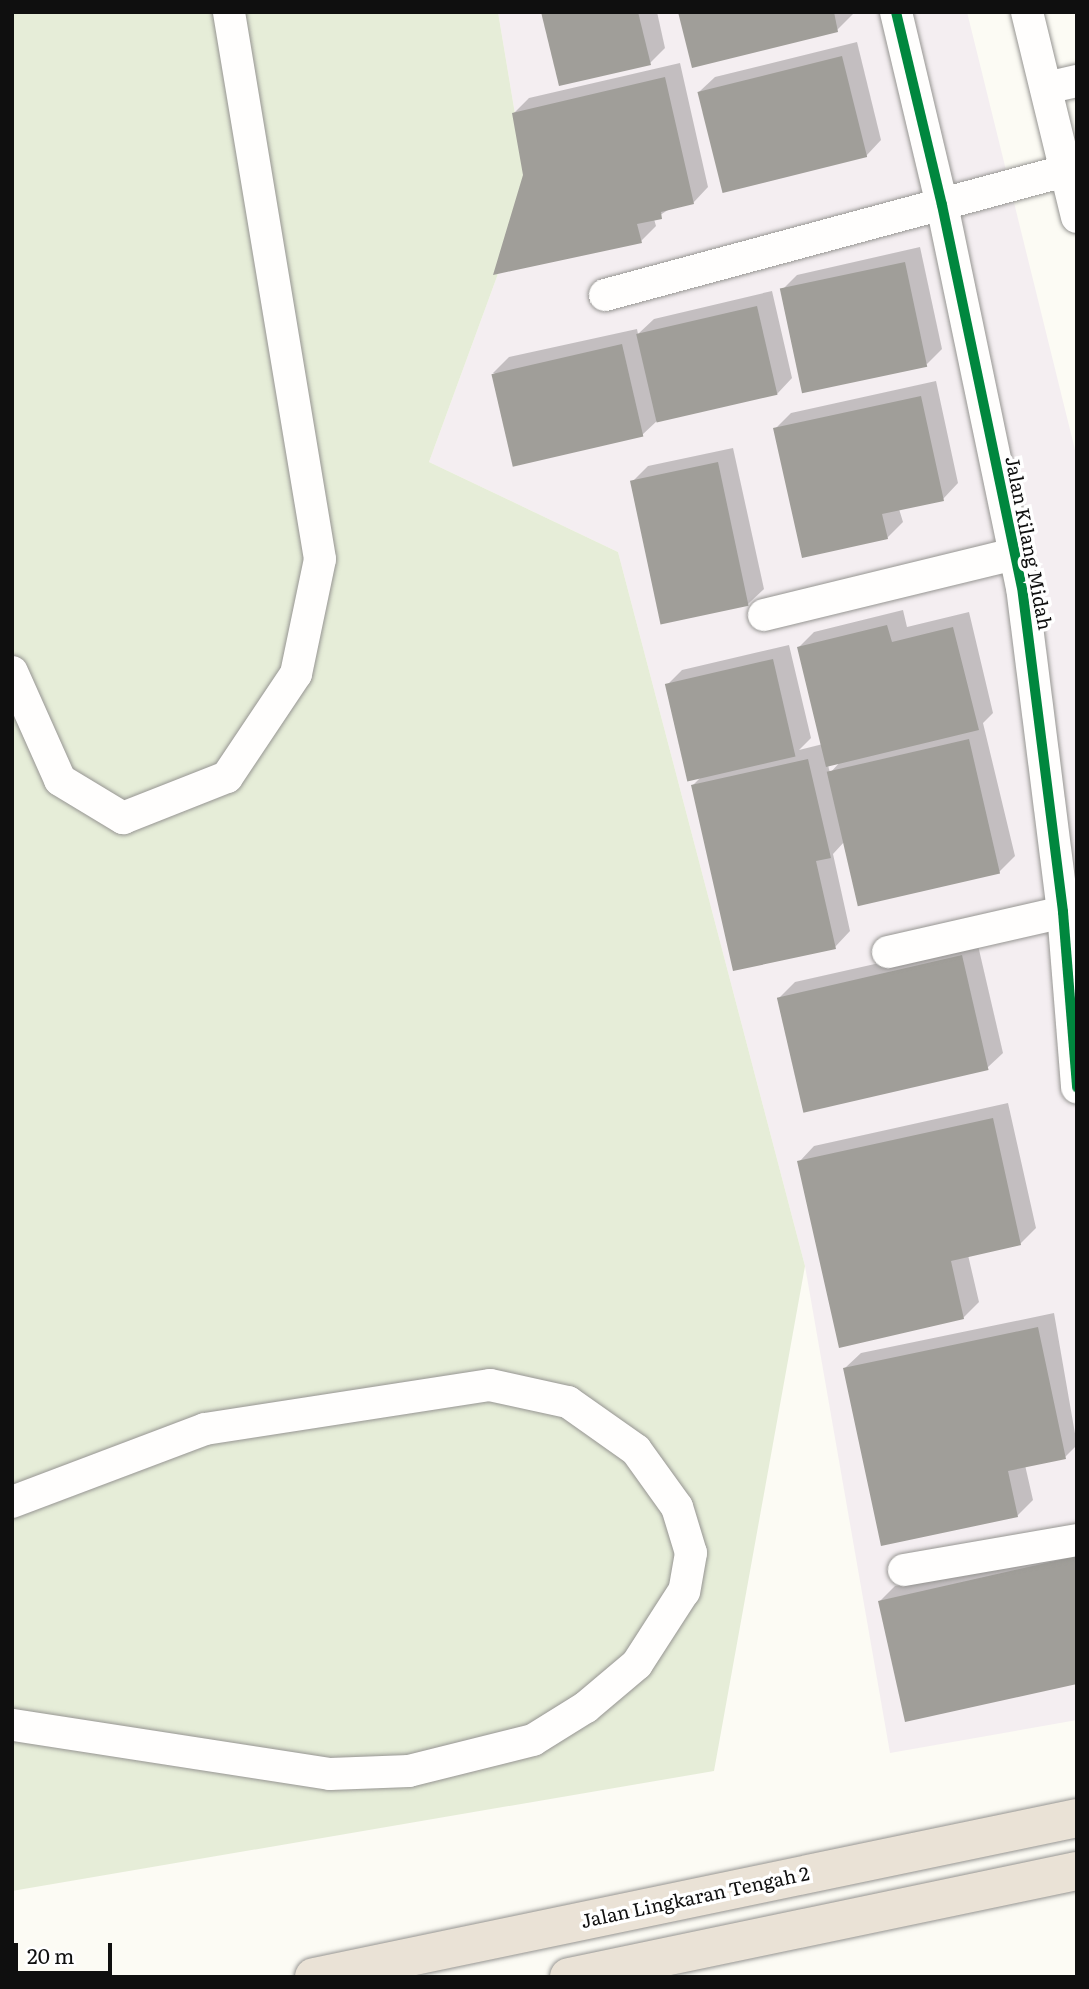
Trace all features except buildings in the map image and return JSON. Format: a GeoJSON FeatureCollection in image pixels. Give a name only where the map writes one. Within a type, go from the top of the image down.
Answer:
{"type":"FeatureCollection","features":[{"type":"Feature","properties":{"kind":"highway","name":"Jalan Lingkaran Tengah 2"},"geometry":{"type":"LineString","coordinates":[[314,1977],[1077,1818]]}},
{"type":"Feature","properties":{"kind":"highway"},"geometry":{"type":"LineString","coordinates":[[569,1977],[1077,1871]]}},
{"type":"Feature","properties":{"kind":"street"},"geometry":{"type":"LineString","coordinates":[[12,671],[60,780],[123,818],[227,777],[296,674],[320,559],[229,12]]}},
{"type":"Feature","properties":{"kind":"street","name":"Jalan Kilang Midah"},"geometry":{"type":"LineString","coordinates":[[896,12],[942,205],[1015,554],[1070,910],[1077,1087]]}},
{"type":"Feature","properties":{"kind":"street"},"geometry":{"type":"LineString","coordinates":[[1027,12],[1046,88],[1065,119],[1077,217]]}},
{"type":"Feature","properties":{"kind":"street"},"geometry":{"type":"LineString","coordinates":[[1046,88],[1077,81]]}},
{"type":"Feature","properties":{"kind":"street"},"geometry":{"type":"LineString","coordinates":[[606,295],[1071,170]]}},
{"type":"Feature","properties":{"kind":"street"},"geometry":{"type":"LineString","coordinates":[[764,615],[1015,554]]}},
{"type":"Feature","properties":{"kind":"street"},"geometry":{"type":"LineString","coordinates":[[888,952],[1070,910]]}},
{"type":"Feature","properties":{"kind":"street"},"geometry":{"type":"LineString","coordinates":[[12,1502],[205,1429],[490,1385],[568,1402],[636,1450],[677,1507],[691,1553],[684,1591],[637,1664],[586,1707],[533,1740],[409,1771],[330,1774],[12,1725]]}},
{"type":"Feature","properties":{"kind":"street"},"geometry":{"type":"LineString","coordinates":[[904,1570],[1077,1541]]}},
{"type":"Feature","properties":{"kind":"shaded area"},"geometry":{"type":"Polygon","coordinates":[[[498,12],[967,12],[1077,458],[1077,1720],[890,1753],[805,1266],[618,552],[429,462],[528,192],[498,12]]]}},
{"type":"Feature","properties":{"kind":"green space"},"geometry":{"type":"Polygon","coordinates":[[[12,12],[498,12],[528,192],[429,462],[618,552],[805,1266],[714,1771],[12,1891],[12,12]]]}},
{"type":"Feature","properties":{"kind":"cycle path"},"geometry":{"type":"LineString","coordinates":[[896,12],[942,205],[1022,587],[1063,912],[1077,1087]]}}]}
